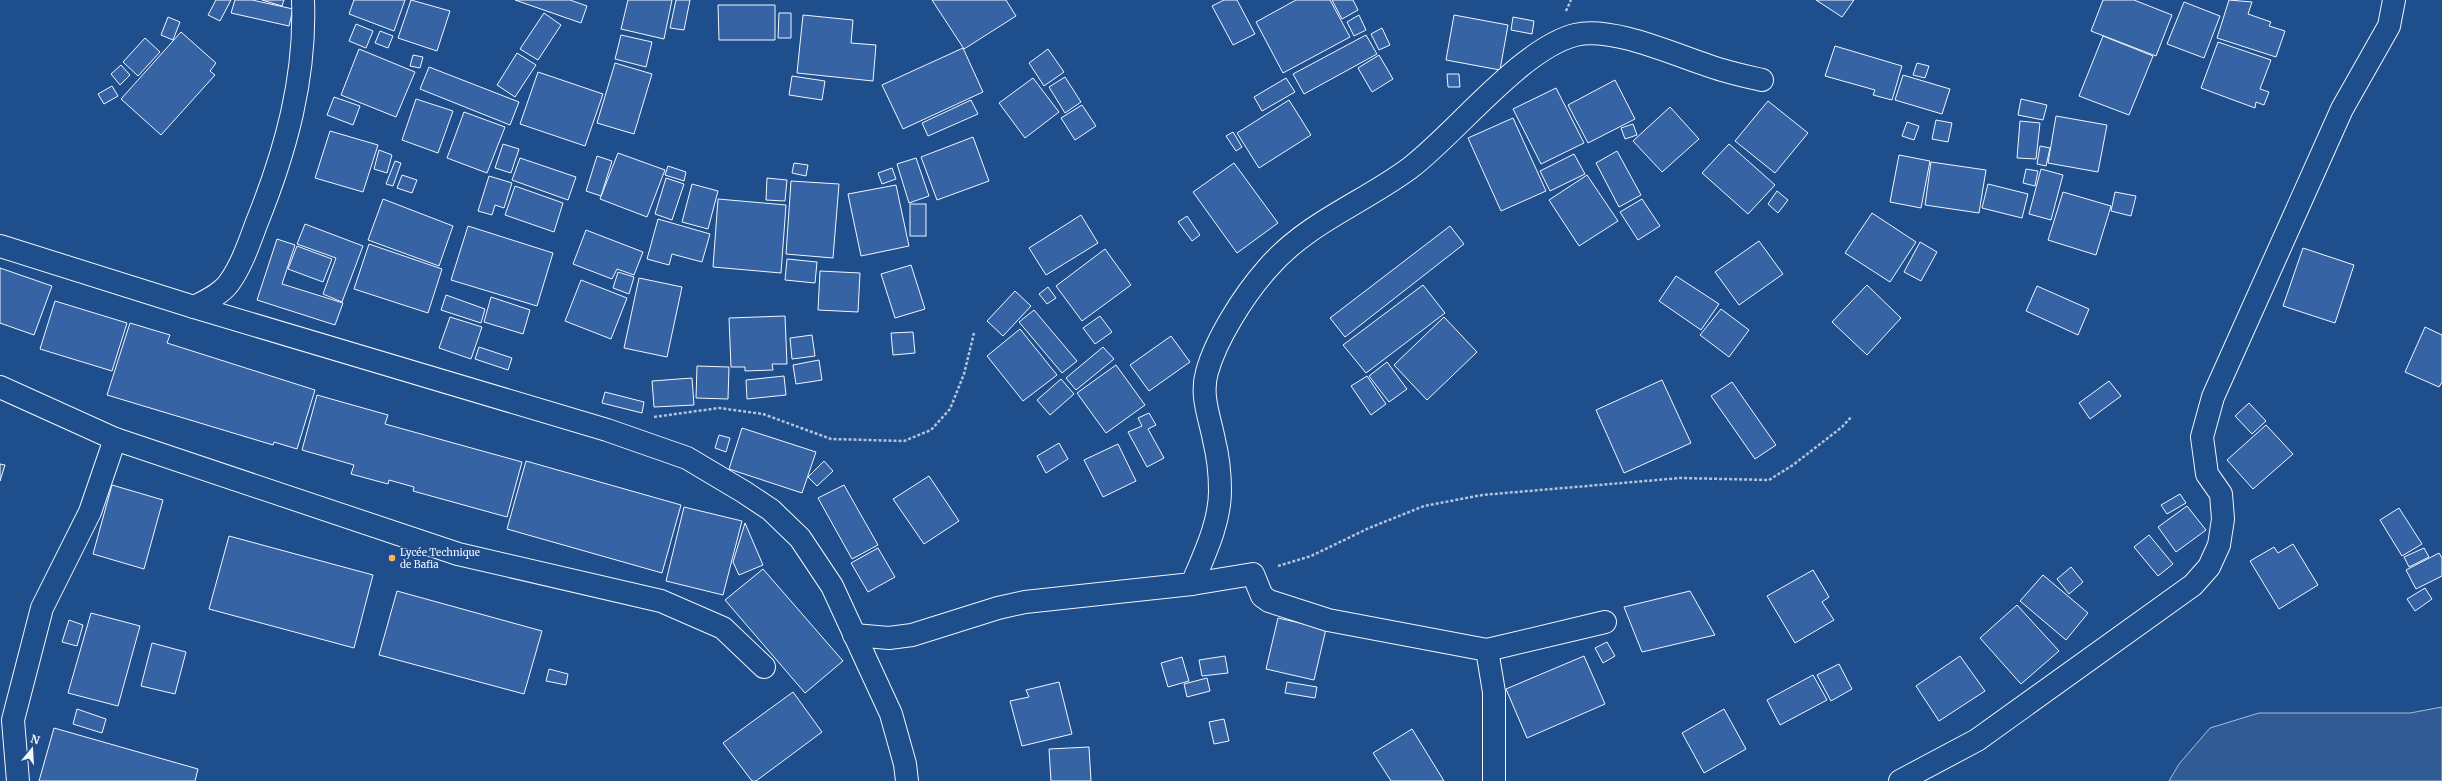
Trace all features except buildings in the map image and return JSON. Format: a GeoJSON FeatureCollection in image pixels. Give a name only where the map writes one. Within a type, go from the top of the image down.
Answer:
{"type":"FeatureCollection","features":[{"type":"Feature","properties":{"kind":"street"},"geometry":{"type":"LineString","coordinates":[[194,307],[228,284],[240,265],[267,197],[288,138],[297,97],[305,35],[303,0]]}},
{"type":"Feature","properties":{"kind":"street"},"geometry":{"type":"LineString","coordinates":[[1900,781],[1977,740],[2193,585],[2209,567],[2219,545],[2223,519],[2220,494],[2207,474],[2202,437],[2213,397],[2342,109],[2389,26],[2394,0]]}},
{"type":"Feature","properties":{"kind":"street"},"geometry":{"type":"LineString","coordinates":[[1192,584],[1216,519],[1220,492],[1215,442],[1204,395],[1206,374],[1216,349],[1247,296],[1267,268],[1306,232],[1362,200],[1411,167],[1452,132],[1482,101],[1520,68],[1550,46],[1574,35],[1590,33],[1614,36],[1722,70],[1762,80]]}},
{"type":"Feature","properties":{"kind":"street"},"geometry":{"type":"LineString","coordinates":[[0,246],[194,307],[607,430],[687,458],[771,510],[800,538],[832,586],[891,714],[905,764],[908,781]]}},
{"type":"Feature","properties":{"kind":"street"},"geometry":{"type":"LineString","coordinates":[[0,387],[115,439],[458,554],[661,601],[724,628],[764,667]]}},
{"type":"Feature","properties":{"kind":"street"},"geometry":{"type":"LineString","coordinates":[[18,781],[12,720],[42,608],[90,512],[115,439]]}},
{"type":"Feature","properties":{"kind":"street"},"geometry":{"type":"LineString","coordinates":[[854,635],[889,638],[912,635],[998,608],[1025,602],[1192,584],[1253,574],[1262,596],[1313,615],[1446,644],[1487,650],[1605,622]]}},
{"type":"Feature","properties":{"kind":"street"},"geometry":{"type":"LineString","coordinates":[[1487,650],[1494,692],[1496,750],[1494,781]]}},
{"type":"Feature","properties":{"kind":"path"},"geometry":{"type":"LineString","coordinates":[[651,418],[719,408],[763,414],[831,439],[904,441],[931,430],[950,409],[964,374],[974,332]]}},
{"type":"Feature","properties":{"kind":"path"},"geometry":{"type":"LineString","coordinates":[[1253,574],[1311,556],[1369,528],[1432,504],[1482,495],[1618,482],[1680,478],[1769,480],[1793,465],[1842,426],[1852,416]]}},
{"type":"Feature","properties":{"kind":"shaded area"},"geometry":{"type":"Polygon","coordinates":[[[2442,707],[2442,781],[2169,781],[2179,764],[2210,728],[2259,713],[2410,713],[2442,707]]]}},
{"type":"Feature","properties":{"kind":"place","name":"Lycée Technique de Bafia"},"geometry":{"type":"Point","coordinates":[392,558]}}]}
